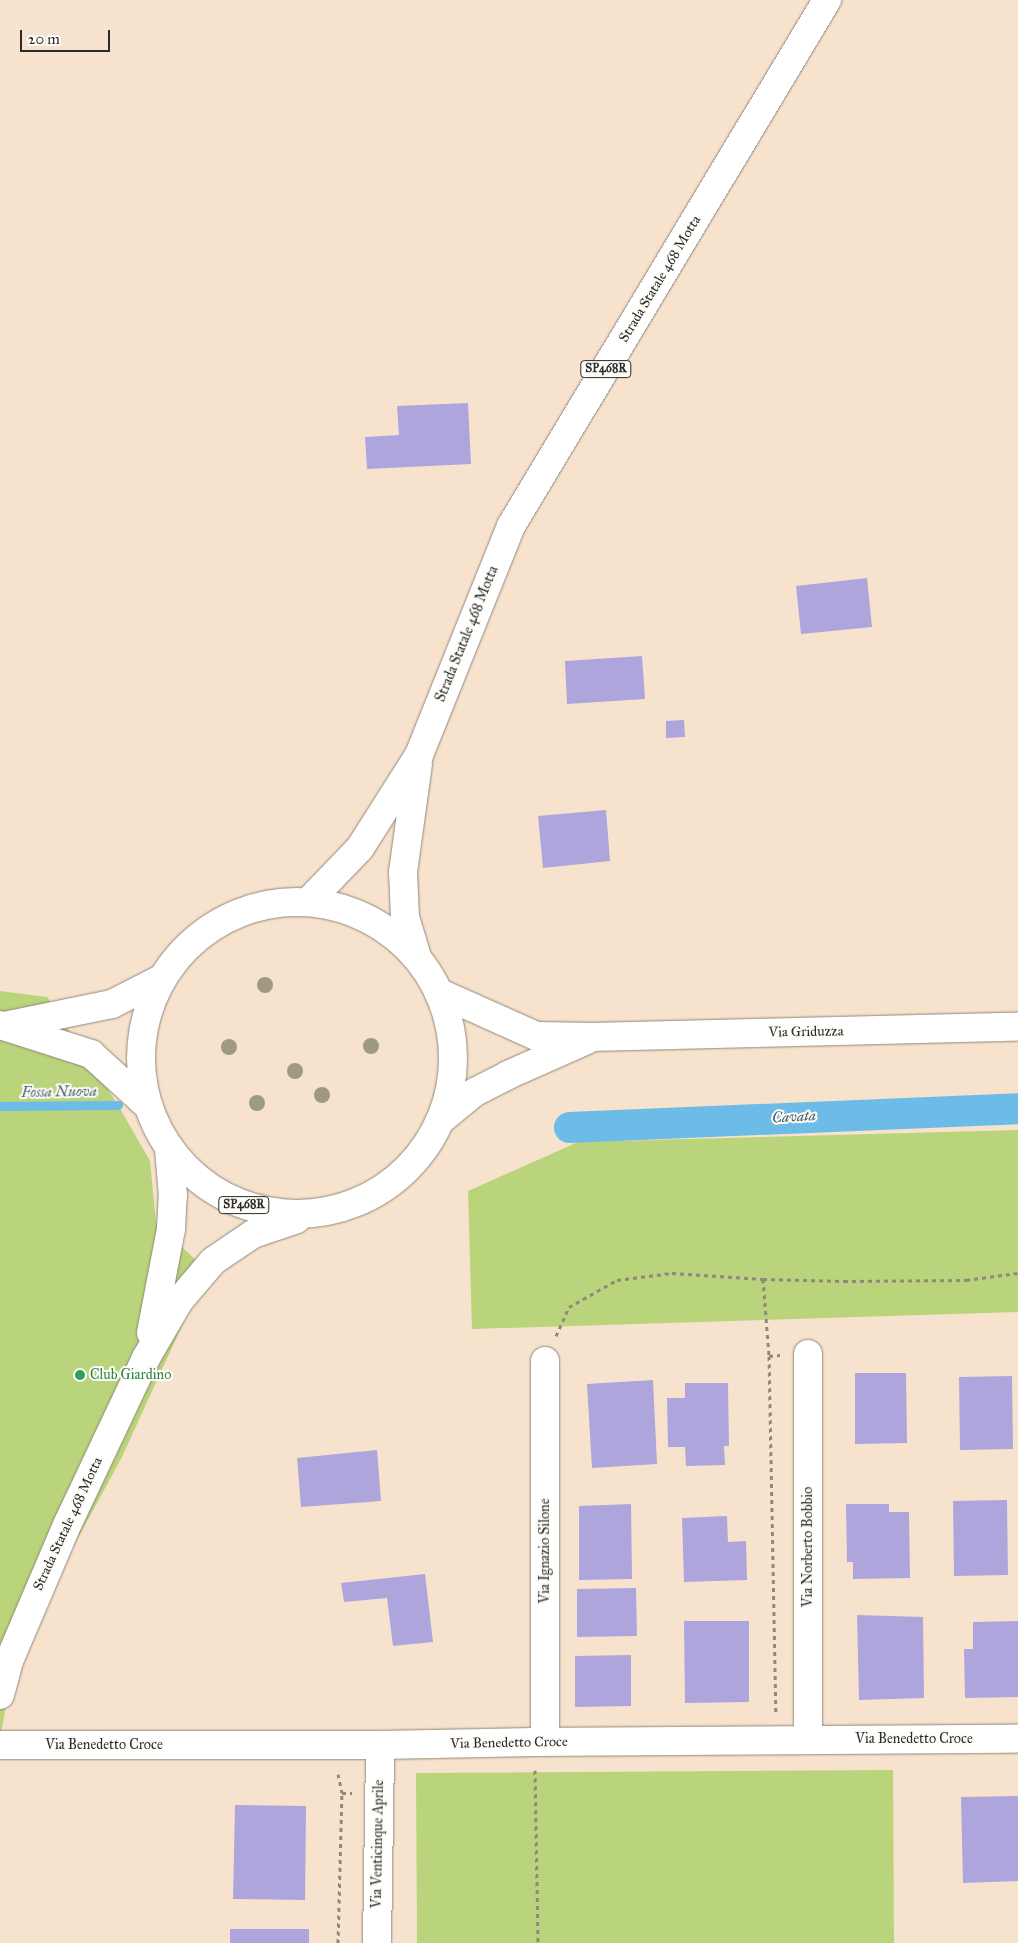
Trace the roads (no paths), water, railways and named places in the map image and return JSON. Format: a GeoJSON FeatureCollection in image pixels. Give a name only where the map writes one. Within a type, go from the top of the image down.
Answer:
{"type":"FeatureCollection","features":[{"type":"Feature","properties":{"kind":"main road","name":"Strada Statale 468 Motta"},"geometry":{"type":"LineString","coordinates":[[419,755],[511,526],[827,0]]}},
{"type":"Feature","properties":{"kind":"main road","name":"SP468R"},"geometry":{"type":"LineString","coordinates":[[308,902],[360,848],[419,755]]}},
{"type":"Feature","properties":{"kind":"main road","name":"SP468R"},"geometry":{"type":"LineString","coordinates":[[417,957],[406,917],[403,872],[419,755]]}},
{"type":"Feature","properties":{"kind":"main road","name":"SP468R"},"geometry":{"type":"LineString","coordinates":[[308,902],[349,910],[386,929],[417,957],[440,994],[452,1034],[452,1077],[442,1119],[420,1155],[389,1184],[351,1205],[310,1214],[269,1212],[231,1200],[196,1179],[169,1149],[147,1105],[140,1073],[141,1041],[148,1009],[162,979],[189,945],[224,920],[265,905],[308,902]]}},
{"type":"Feature","properties":{"kind":"main road"},"geometry":{"type":"LineString","coordinates":[[4,1025],[112,1004],[162,979]]}},
{"type":"Feature","properties":{"kind":"main road","name":"Via Griduzza"},"geometry":{"type":"LineString","coordinates":[[440,994],[536,1036],[595,1037],[1018,1026]]}},
{"type":"Feature","properties":{"kind":"main road"},"geometry":{"type":"LineString","coordinates":[[4,1025],[92,1054],[147,1105]]}},
{"type":"Feature","properties":{"kind":"main road","name":"Via Griduzza"},"geometry":{"type":"LineString","coordinates":[[442,1119],[483,1088],[595,1037]]}},
{"type":"Feature","properties":{"kind":"main road"},"geometry":{"type":"LineString","coordinates":[[146,1358],[171,1229],[173,1196],[169,1149]]}},
{"type":"Feature","properties":{"kind":"main road"},"geometry":{"type":"LineString","coordinates":[[146,1358],[179,1301],[213,1261],[253,1234],[310,1214]]}},
{"type":"Feature","properties":{"kind":"main road","name":"Via Norberto Bobbio"},"geometry":{"type":"LineString","coordinates":[[808,1354],[808,1740]]}},
{"type":"Feature","properties":{"kind":"main road","name":"Strada Statale 468 Motta"},"geometry":{"type":"LineString","coordinates":[[0,1695],[9,1661],[39,1587],[146,1358]]}},
{"type":"Feature","properties":{"kind":"main road","name":"Via Ignazio Silone"},"geometry":{"type":"LineString","coordinates":[[540,1742],[545,1361]]}},
{"type":"Feature","properties":{"kind":"main road","name":"Via Benedetto Croce"},"geometry":{"type":"LineString","coordinates":[[0,1745],[380,1746],[540,1742],[1018,1739]]}},
{"type":"Feature","properties":{"kind":"main road","name":"Via Venticinque Aprile"},"geometry":{"type":"LineString","coordinates":[[377,1943],[380,1746]]}},
{"type":"Feature","properties":{"kind":"waterway","name":"Fossa Nuova"},"geometry":{"type":"LineString","coordinates":[[0,1106],[118,1105]]}},
{"type":"Feature","properties":{"kind":"waterway","name":"Cavata"},"geometry":{"type":"LineString","coordinates":[[569,1127],[1018,1108]]}},
{"type":"Feature","properties":{"kind":"place","name":"Club Giardino"},"geometry":{"type":"Point","coordinates":[80,1375]}}]}
